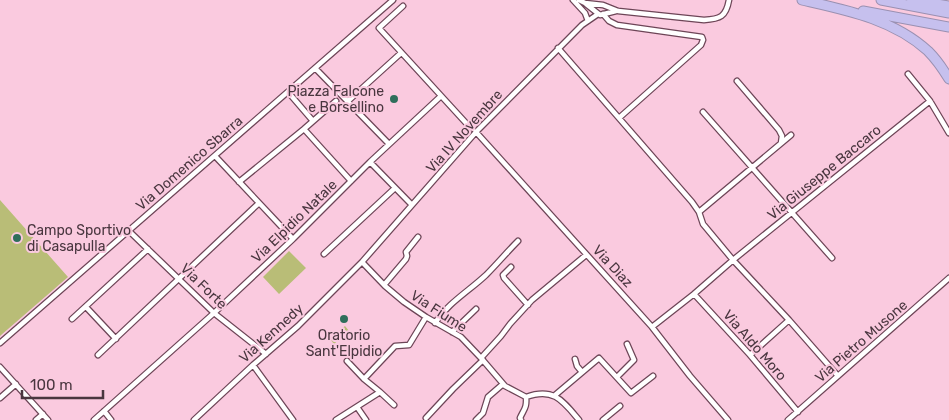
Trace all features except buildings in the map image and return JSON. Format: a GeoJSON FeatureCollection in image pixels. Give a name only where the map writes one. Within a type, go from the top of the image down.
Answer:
{"type":"FeatureCollection","features":[{"type":"Feature","properties":{"kind":"highway"},"geometry":{"type":"LineString","coordinates":[[802,0],[851,10],[900,30],[929,52],[949,79]]}},
{"type":"Feature","properties":{"kind":"highway"},"geometry":{"type":"LineString","coordinates":[[807,0],[949,27]]}},
{"type":"Feature","properties":{"kind":"highway"},"geometry":{"type":"LineString","coordinates":[[881,0],[949,13]]}},
{"type":"Feature","properties":{"kind":"highway"},"geometry":{"type":"LineString","coordinates":[[912,0],[949,6]]}},
{"type":"Feature","properties":{"kind":"street","name":"Via Domenico Sbarra"},"geometry":{"type":"LineString","coordinates":[[0,343],[393,0]]}},
{"type":"Feature","properties":{"kind":"street"},"geometry":{"type":"LineString","coordinates":[[573,0],[585,14],[588,21]]}},
{"type":"Feature","properties":{"kind":"street"},"geometry":{"type":"LineString","coordinates":[[579,0],[617,25],[702,38],[703,40],[701,45],[619,118]]}},
{"type":"Feature","properties":{"kind":"street"},"geometry":{"type":"LineString","coordinates":[[585,3],[618,11],[704,20],[721,17],[725,13],[729,2]]}},
{"type":"Feature","properties":{"kind":"street"},"geometry":{"type":"LineString","coordinates":[[403,6],[379,28],[476,132]]}},
{"type":"Feature","properties":{"kind":"street"},"geometry":{"type":"LineString","coordinates":[[600,14],[596,8],[602,6]]}},
{"type":"Feature","properties":{"kind":"street"},"geometry":{"type":"LineString","coordinates":[[600,14],[606,9],[602,6]]}},
{"type":"Feature","properties":{"kind":"street"},"geometry":{"type":"LineString","coordinates":[[600,14],[618,11]]}},
{"type":"Feature","properties":{"kind":"street","name":"Via IV Novembre"},"geometry":{"type":"LineString","coordinates":[[362,262],[476,132],[558,48],[588,21],[600,14]]}},
{"type":"Feature","properties":{"kind":"street"},"geometry":{"type":"LineString","coordinates":[[558,48],[700,212],[703,224],[733,260],[838,376]]}},
{"type":"Feature","properties":{"kind":"street"},"geometry":{"type":"LineString","coordinates":[[348,102],[402,53]]}},
{"type":"Feature","properties":{"kind":"street"},"geometry":{"type":"LineString","coordinates":[[315,68],[389,144],[441,96]]}},
{"type":"Feature","properties":{"kind":"street"},"geometry":{"type":"LineString","coordinates":[[908,74],[930,101],[949,133]]}},
{"type":"Feature","properties":{"kind":"street"},"geometry":{"type":"LineString","coordinates":[[737,81],[779,130],[782,136],[780,144]]}},
{"type":"Feature","properties":{"kind":"street"},"geometry":{"type":"LineString","coordinates":[[288,92],[313,121]]}},
{"type":"Feature","properties":{"kind":"street"},"geometry":{"type":"LineString","coordinates":[[239,182],[336,101]]}},
{"type":"Feature","properties":{"kind":"street","name":"Via Giuseppe Baccaro"},"geometry":{"type":"LineString","coordinates":[[652,327],[930,101]]}},
{"type":"Feature","properties":{"kind":"street"},"geometry":{"type":"LineString","coordinates":[[703,112],[832,258]]}},
{"type":"Feature","properties":{"kind":"street"},"geometry":{"type":"LineString","coordinates":[[304,129],[351,181]]}},
{"type":"Feature","properties":{"kind":"street","name":"Via Diaz"},"geometry":{"type":"LineString","coordinates":[[476,132],[652,327],[690,376],[728,420]]}},
{"type":"Feature","properties":{"kind":"street"},"geometry":{"type":"LineString","coordinates":[[700,212],[791,135]]}},
{"type":"Feature","properties":{"kind":"street","name":"Via Elpidio Natale"},"geometry":{"type":"LineString","coordinates":[[94,420],[214,313],[293,239],[389,144]]}},
{"type":"Feature","properties":{"kind":"street"},"geometry":{"type":"LineString","coordinates":[[215,156],[293,239]]}},
{"type":"Feature","properties":{"kind":"street"},"geometry":{"type":"LineString","coordinates":[[370,162],[412,205]]}},
{"type":"Feature","properties":{"kind":"street"},"geometry":{"type":"LineString","coordinates":[[324,254],[395,188]]}},
{"type":"Feature","properties":{"kind":"street"},"geometry":{"type":"LineString","coordinates":[[98,355],[259,203]]}},
{"type":"Feature","properties":{"kind":"street","name":"Via Forte"},"geometry":{"type":"LineString","coordinates":[[129,231],[180,278],[214,313],[266,354]]}},
{"type":"Feature","properties":{"kind":"street"},"geometry":{"type":"LineString","coordinates":[[384,285],[406,259],[406,252],[418,237]]}},
{"type":"Feature","properties":{"kind":"street"},"geometry":{"type":"LineString","coordinates":[[435,323],[455,301],[485,275],[518,241]]}},
{"type":"Feature","properties":{"kind":"street"},"geometry":{"type":"LineString","coordinates":[[72,319],[148,249]]}},
{"type":"Feature","properties":{"kind":"street"},"geometry":{"type":"LineString","coordinates":[[426,418],[482,359],[528,305],[586,254]]}},
{"type":"Feature","properties":{"kind":"street","name":"Via Fiume"},"geometry":{"type":"LineString","coordinates":[[362,262],[404,302],[435,323],[461,337],[505,386],[526,397]]}},
{"type":"Feature","properties":{"kind":"street","name":"Via Kennedy"},"geometry":{"type":"LineString","coordinates":[[194,420],[298,326],[362,262]]}},
{"type":"Feature","properties":{"kind":"street"},"geometry":{"type":"LineString","coordinates":[[511,267],[503,275],[504,278],[528,305]]}},
{"type":"Feature","properties":{"kind":"street","name":"Via Pietro Musone"},"geometry":{"type":"LineString","coordinates":[[788,420],[949,278]]}},
{"type":"Feature","properties":{"kind":"street","name":"Via Aldo Moro"},"geometry":{"type":"LineString","coordinates":[[694,294],[798,412]]}},
{"type":"Feature","properties":{"kind":"street"},"geometry":{"type":"LineString","coordinates":[[86,307],[116,339]]}},
{"type":"Feature","properties":{"kind":"street"},"geometry":{"type":"LineString","coordinates":[[452,332],[476,308]]}},
{"type":"Feature","properties":{"kind":"street"},"geometry":{"type":"LineString","coordinates":[[364,378],[395,346],[409,345],[426,317]]}},
{"type":"Feature","properties":{"kind":"street"},"geometry":{"type":"LineString","coordinates":[[750,356],[789,320]]}},
{"type":"Feature","properties":{"kind":"street"},"geometry":{"type":"LineString","coordinates":[[617,377],[634,360],[626,344]]}},
{"type":"Feature","properties":{"kind":"street"},"geometry":{"type":"LineString","coordinates":[[554,396],[600,358],[631,393],[653,376]]}},
{"type":"Feature","properties":{"kind":"street"},"geometry":{"type":"LineString","coordinates":[[575,359],[577,366],[582,372]]}},
{"type":"Feature","properties":{"kind":"street"},"geometry":{"type":"LineString","coordinates":[[347,361],[394,405]]}},
{"type":"Feature","properties":{"kind":"street"},"geometry":{"type":"LineString","coordinates":[[253,365],[293,420]]}},
{"type":"Feature","properties":{"kind":"street"},"geometry":{"type":"LineString","coordinates":[[0,367],[48,420]]}},
{"type":"Feature","properties":{"kind":"street"},"geometry":{"type":"LineString","coordinates":[[0,398],[16,384]]}},
{"type":"Feature","properties":{"kind":"street"},"geometry":{"type":"LineString","coordinates":[[476,420],[483,413],[488,397],[503,384]]}},
{"type":"Feature","properties":{"kind":"street"},"geometry":{"type":"LineString","coordinates":[[336,420],[380,392]]}},
{"type":"Feature","properties":{"kind":"street"},"geometry":{"type":"LineString","coordinates":[[520,419],[527,404],[526,397],[536,393],[550,394],[561,399],[579,420]]}},
{"type":"Feature","properties":{"kind":"street"},"geometry":{"type":"LineString","coordinates":[[603,420],[620,406]]}},
{"type":"Feature","properties":{"kind":"street"},"geometry":{"type":"LineString","coordinates":[[357,407],[366,420]]}},
{"type":"Feature","properties":{"kind":"street"},"geometry":{"type":"LineString","coordinates":[[104,411],[111,420]]}},
{"type":"Feature","properties":{"kind":"street"},"geometry":{"type":"LineString","coordinates":[[36,420],[43,414]]}},
{"type":"Feature","properties":{"kind":"green space","name":"Campo Sportivo di Casapulla"},"geometry":{"type":"Polygon","coordinates":[[[0,200],[68,277],[0,336],[0,200]]]}},
{"type":"Feature","properties":{"kind":"green space"},"geometry":{"type":"Polygon","coordinates":[[[289,251],[306,268],[279,294],[263,277],[289,251]]]}},
{"type":"Feature","properties":{"kind":"green space"},"geometry":{"type":"Polygon","coordinates":[[[345,326],[349,331],[334,344],[330,339],[345,326]]]}},
{"type":"Feature","properties":{"kind":"place","name":"Piazza Falcone e Borsellino"},"geometry":{"type":"Point","coordinates":[394,99]}},
{"type":"Feature","properties":{"kind":"place","name":"Campo Sportivo di Casapulla"},"geometry":{"type":"Point","coordinates":[17,238]}},
{"type":"Feature","properties":{"kind":"place","name":"Oratorio Sant'Elpidio"},"geometry":{"type":"Point","coordinates":[344,319]}}]}
